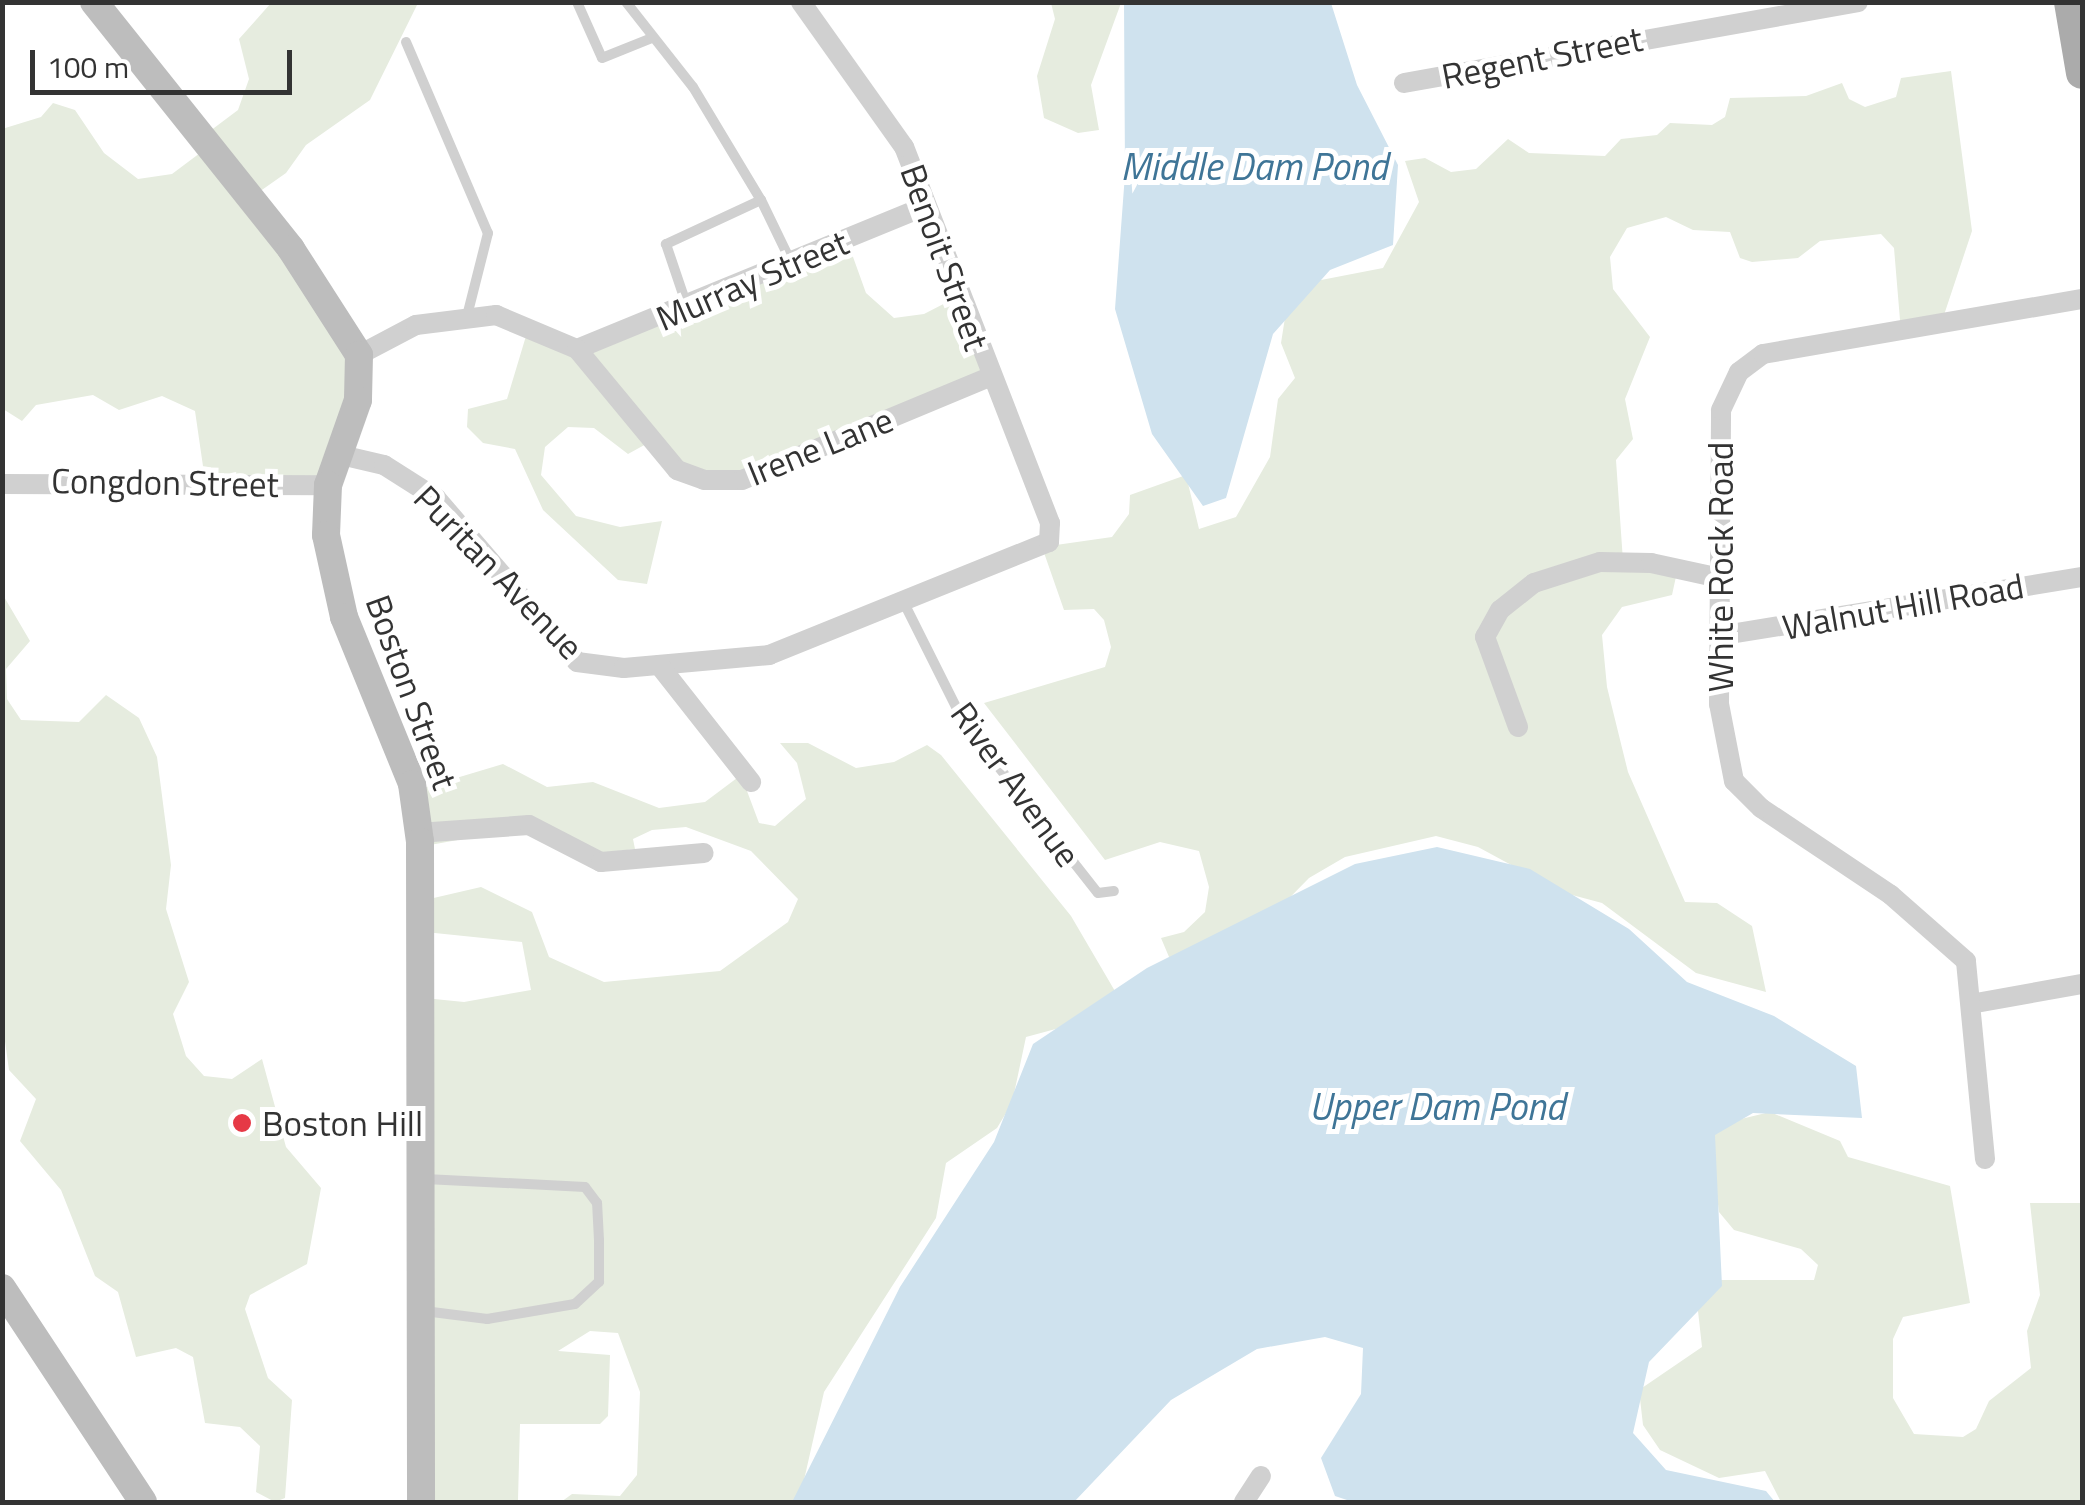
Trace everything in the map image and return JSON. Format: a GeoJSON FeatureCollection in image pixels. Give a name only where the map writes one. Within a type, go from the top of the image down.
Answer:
{"type":"FeatureCollection","features":[{"type":"Feature","properties":{"kind":"main road"},"geometry":{"type":"LineString","coordinates":[[2070,2],[2082,64]]}},
{"type":"Feature","properties":{"kind":"street"},"geometry":{"type":"LineString","coordinates":[[94,2],[291,250],[359,355]]}},
{"type":"Feature","properties":{"kind":"street","name":"Benoit Street"},"geometry":{"type":"LineString","coordinates":[[800,2],[877,102],[926,206],[1051,533]]}},
{"type":"Feature","properties":{"kind":"street","name":"Regent Street"},"geometry":{"type":"LineString","coordinates":[[1404,83],[1858,2]]}},
{"type":"Feature","properties":{"kind":"street","name":"Murray Street"},"geometry":{"type":"LineString","coordinates":[[577,349],[926,206]]}},
{"type":"Feature","properties":{"kind":"street","name":"White Rock Road"},"geometry":{"type":"LineString","coordinates":[[1985,1159],[1976,1003],[1966,961],[1942,934],[1734,781],[1718,704],[1724,635],[1720,578],[1721,410],[1739,372],[1762,354],[2082,299]]}},
{"type":"Feature","properties":{"kind":"street","name":"Irene Lane"},"geometry":{"type":"LineString","coordinates":[[359,355],[416,325],[496,315],[577,349],[677,470],[704,480],[742,480],[990,377]]}},
{"type":"Feature","properties":{"kind":"street","name":"Boston Street"},"geometry":{"type":"LineString","coordinates":[[359,355],[358,400],[328,484],[330,572],[412,784],[418,833],[425,1180],[421,1502]]}},
{"type":"Feature","properties":{"kind":"street","name":"Puritan Avenue"},"geometry":{"type":"LineString","coordinates":[[341,455],[384,465],[436,498],[577,662],[659,666],[769,656],[905,604],[1049,542],[1051,533]]}},
{"type":"Feature","properties":{"kind":"street","name":"Congdon Street"},"geometry":{"type":"LineString","coordinates":[[2,484],[328,484]]}},
{"type":"Feature","properties":{"kind":"street"},"geometry":{"type":"LineString","coordinates":[[1518,728],[1485,637],[1500,610],[1534,583],[1600,562],[1650,563],[1720,578]]}},
{"type":"Feature","properties":{"kind":"street","name":"Walnut Hill Road"},"geometry":{"type":"LineString","coordinates":[[1724,635],[2082,577]]}},
{"type":"Feature","properties":{"kind":"street"},"geometry":{"type":"LineString","coordinates":[[659,666],[751,782]]}},
{"type":"Feature","properties":{"kind":"street"},"geometry":{"type":"LineString","coordinates":[[418,833],[530,825],[602,862],[704,853]]}},
{"type":"Feature","properties":{"kind":"street"},"geometry":{"type":"LineString","coordinates":[[1976,1003],[2082,984]]}},
{"type":"Feature","properties":{"kind":"street"},"geometry":{"type":"LineString","coordinates":[[2,1288],[11,1317],[142,1502]]}},
{"type":"Feature","properties":{"kind":"street"},"geometry":{"type":"LineString","coordinates":[[1244,1502],[1261,1476]]}},
{"type":"Feature","properties":{"kind":"lane"},"geometry":{"type":"LineString","coordinates":[[577,2],[602,58],[652,38]]}},
{"type":"Feature","properties":{"kind":"lane"},"geometry":{"type":"LineString","coordinates":[[626,2],[693,87],[761,200],[791,263]]}},
{"type":"Feature","properties":{"kind":"lane"},"geometry":{"type":"LineString","coordinates":[[406,42],[488,233],[467,316]]}},
{"type":"Feature","properties":{"kind":"lane"},"geometry":{"type":"LineString","coordinates":[[687,307],[666,244],[761,200]]}},
{"type":"Feature","properties":{"kind":"lane","name":"River Avenue"},"geometry":{"type":"LineString","coordinates":[[905,604],[964,722],[1098,893],[1114,890]]}},
{"type":"Feature","properties":{"kind":"lane"},"geometry":{"type":"LineString","coordinates":[[423,1310],[464,1318],[547,1314],[574,1304],[598,1282],[599,1268],[597,1203],[585,1187],[425,1180]]}},
{"type":"Feature","properties":{"kind":"shaded area"},"geometry":{"type":"Polygon","coordinates":[[[271,3],[418,3],[370,100],[306,145],[286,173],[249,199],[358,356],[331,479],[205,480],[195,411],[162,396],[119,410],[93,395],[36,405],[22,421],[3,409],[2,129],[41,117],[53,103],[75,110],[104,153],[138,179],[172,174],[204,150],[202,137],[238,110],[249,79],[239,39],[271,3]]]}},
{"type":"Feature","properties":{"kind":"shaded area"},"geometry":{"type":"Polygon","coordinates":[[[1051,3],[1121,3],[1091,85],[1099,130],[1078,133],[1044,118],[1037,76],[1055,19],[1051,3]]]}},
{"type":"Feature","properties":{"kind":"shaded area"},"geometry":{"type":"Polygon","coordinates":[[[1951,71],[1972,231],[1941,324],[1901,332],[1894,248],[1881,234],[1820,241],[1798,258],[1752,262],[1740,258],[1730,232],[1693,230],[1666,217],[1627,228],[1610,257],[1613,289],[1650,337],[1625,399],[1633,439],[1616,460],[1623,561],[1677,572],[1672,595],[1622,607],[1602,635],[1607,687],[1628,772],[1685,902],[1717,903],[1752,926],[1766,992],[1696,973],[1602,903],[1561,892],[1478,847],[1436,836],[1345,857],[1309,878],[1263,925],[1172,964],[1161,938],[1184,932],[1205,912],[1209,887],[1199,851],[1160,842],[1105,860],[984,703],[1105,667],[1111,647],[1104,620],[1094,609],[1064,610],[1042,547],[1112,537],[1129,514],[1130,495],[1186,475],[1199,529],[1236,517],[1270,457],[1278,399],[1295,378],[1281,343],[1290,286],[1383,268],[1419,202],[1405,161],[1425,158],[1451,172],[1476,169],[1508,139],[1529,153],[1605,156],[1621,139],[1657,135],[1670,123],[1712,125],[1725,117],[1730,98],[1806,96],[1842,83],[1849,99],[1865,107],[1896,97],[1901,78],[1951,71]]]}},
{"type":"Feature","properties":{"kind":"shaded area"},"geometry":{"type":"Polygon","coordinates":[[[848,243],[866,293],[894,318],[924,314],[959,296],[987,380],[795,461],[702,481],[648,443],[628,454],[594,428],[568,427],[545,447],[541,475],[576,516],[620,527],[662,521],[647,584],[618,580],[543,510],[515,449],[483,443],[467,427],[468,409],[507,399],[526,336],[579,351],[848,243]]]}},
{"type":"Feature","properties":{"kind":"shaded area"},"geometry":{"type":"Polygon","coordinates":[[[3,595],[30,641],[6,669],[7,699],[21,720],[79,722],[106,695],[139,718],[157,757],[171,865],[166,909],[189,982],[173,1014],[186,1056],[204,1076],[232,1079],[262,1059],[286,1147],[321,1188],[307,1264],[250,1295],[245,1309],[268,1378],[292,1400],[285,1498],[275,1502],[256,1492],[260,1446],[240,1427],[205,1423],[193,1357],[176,1348],[136,1357],[118,1292],[95,1276],[61,1190],[20,1141],[36,1099],[9,1070],[3,1027],[3,595]]]}},
{"type":"Feature","properties":{"kind":"shaded area"},"geometry":{"type":"Polygon","coordinates":[[[780,743],[808,743],[856,768],[894,762],[927,745],[941,755],[1071,916],[1119,998],[1089,1020],[1026,1037],[1012,1103],[997,1128],[946,1163],[936,1218],[824,1392],[799,1502],[561,1502],[572,1494],[620,1496],[637,1475],[640,1392],[618,1333],[590,1331],[558,1351],[610,1355],[608,1416],[600,1424],[520,1424],[518,1500],[525,1502],[420,1502],[424,998],[464,1002],[531,990],[522,942],[425,932],[425,900],[481,887],[532,912],[549,957],[604,982],[720,971],[788,922],[798,899],[751,851],[686,827],[652,830],[633,839],[635,849],[586,855],[513,830],[419,847],[413,791],[503,764],[547,787],[593,782],[659,808],[705,802],[741,775],[759,823],[775,826],[806,799],[797,763],[780,743]]]}},
{"type":"Feature","properties":{"kind":"shaded area"},"geometry":{"type":"Polygon","coordinates":[[[1770,1112],[1840,1141],[1848,1157],[1950,1186],[1970,1303],[1903,1317],[1893,1339],[1893,1398],[1914,1434],[1963,1437],[1976,1429],[1989,1401],[2031,1368],[2027,1331],[2040,1295],[2030,1203],[2081,1203],[2082,1502],[1781,1502],[1765,1471],[1719,1478],[1660,1450],[1643,1425],[1639,1390],[1702,1347],[1697,1302],[1716,1280],[1814,1280],[1818,1265],[1801,1249],[1734,1230],[1719,1212],[1708,1127],[1770,1112]]]}},
{"type":"Feature","properties":{"kind":"water","name":"Middle Dam Pond"},"geometry":{"type":"Polygon","coordinates":[[[1124,3],[1331,3],[1357,85],[1398,165],[1393,245],[1330,270],[1273,334],[1226,498],[1203,506],[1152,434],[1115,309],[1125,174],[1124,3]]]}},
{"type":"Feature","properties":{"kind":"water","name":"Upper Dam Pond"},"geometry":{"type":"Polygon","coordinates":[[[1437,847],[1530,869],[1629,929],[1687,982],[1774,1016],[1856,1066],[1862,1118],[1753,1113],[1715,1135],[1722,1286],[1649,1362],[1633,1433],[1666,1470],[1766,1491],[1775,1502],[1353,1502],[1335,1496],[1321,1458],[1361,1394],[1363,1348],[1325,1337],[1257,1349],[1171,1400],[1074,1502],[792,1502],[900,1287],[994,1142],[1033,1044],[1147,968],[1355,864],[1437,847]]]}},
{"type":"Feature","properties":{"kind":"place","name":"Boston Hill"},"geometry":{"type":"Point","coordinates":[242,1123]}}]}
